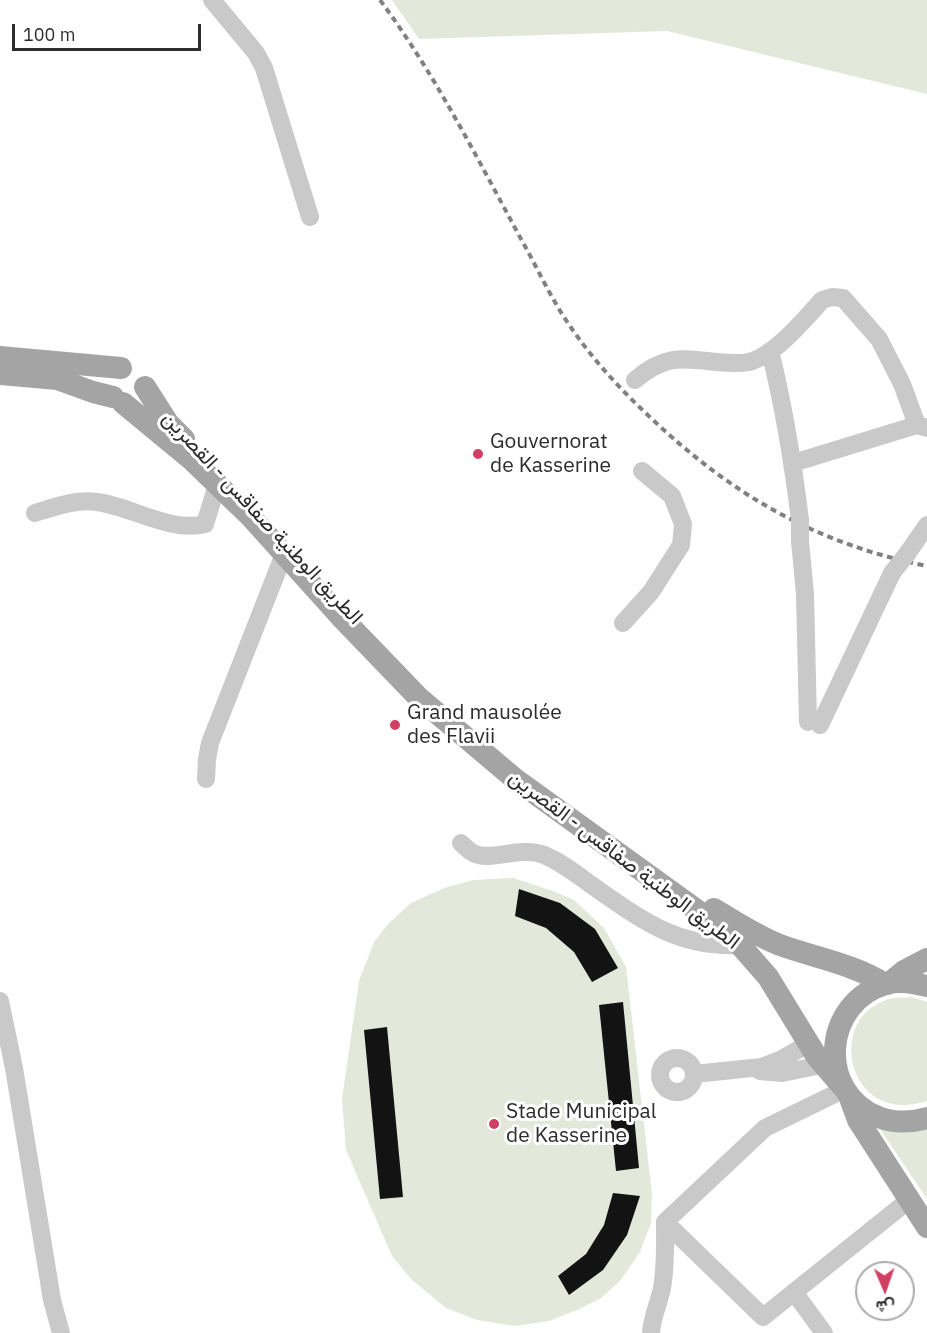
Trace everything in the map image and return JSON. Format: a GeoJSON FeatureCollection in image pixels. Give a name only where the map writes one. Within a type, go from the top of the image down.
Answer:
{"type":"FeatureCollection","features":[{"type":"Feature","properties":{"kind":"main road"},"geometry":{"type":"LineString","coordinates":[[0,357],[127,367],[138,371],[145,381],[144,393],[135,402],[118,400],[110,392],[109,380],[121,368]]}},
{"type":"Feature","properties":{"kind":"main road","name":"الطريق الوطنية صفاقس - القصرين"},"geometry":{"type":"LineString","coordinates":[[0,374],[57,379],[118,400],[192,460],[249,515],[419,699],[515,779],[709,919],[740,945],[768,977],[822,1065],[845,1091]]}},
{"type":"Feature","properties":{"kind":"main road","name":"الطريق الوطنية صفاقس - القصرين"},"geometry":{"type":"LineString","coordinates":[[145,387],[168,423],[429,692],[493,749],[533,781],[702,900],[757,935],[867,973],[887,984]]}},
{"type":"Feature","properties":{"kind":"main road"},"geometry":{"type":"LineString","coordinates":[[927,959],[904,971],[887,984],[865,993],[849,1007],[840,1024],[835,1045],[836,1066],[858,1120],[927,1227]]}},
{"type":"Feature","properties":{"kind":"main road"},"geometry":{"type":"LineString","coordinates":[[887,984],[909,982],[927,986]]}},
{"type":"Feature","properties":{"kind":"main road"},"geometry":{"type":"LineString","coordinates":[[845,1091],[867,1112],[889,1121],[913,1122],[927,1118]]}},
{"type":"Feature","properties":{"kind":"street"},"geometry":{"type":"LineString","coordinates":[[212,0],[256,53],[264,68],[310,217]]}},
{"type":"Feature","properties":{"kind":"street"},"geometry":{"type":"LineString","coordinates":[[635,380],[649,368],[669,360],[749,362],[770,351],[822,300],[832,297],[843,298],[879,339],[922,427],[793,463]]}},
{"type":"Feature","properties":{"kind":"street"},"geometry":{"type":"LineString","coordinates":[[770,351],[778,381],[793,463],[800,520],[814,723],[892,573],[927,525]]}},
{"type":"Feature","properties":{"kind":"street"},"geometry":{"type":"LineString","coordinates":[[623,623],[651,592],[681,545],[683,524],[672,496],[642,471]]}},
{"type":"Feature","properties":{"kind":"street"},"geometry":{"type":"LineString","coordinates":[[34,513],[72,502],[98,502],[151,519],[195,527],[205,524],[217,484]]}},
{"type":"Feature","properties":{"kind":"street"},"geometry":{"type":"LineString","coordinates":[[206,779],[210,743],[284,555]]}},
{"type":"Feature","properties":{"kind":"street"},"geometry":{"type":"LineString","coordinates":[[461,843],[476,854],[489,856],[510,852],[537,852],[559,861],[624,908],[669,934],[692,942],[717,946],[740,945]]}},
{"type":"Feature","properties":{"kind":"street"},"geometry":{"type":"LineString","coordinates":[[0,1001],[12,1058],[50,1289],[61,1333]]}},
{"type":"Feature","properties":{"kind":"street"},"geometry":{"type":"LineString","coordinates":[[694,1074],[771,1064],[808,1044]]}},
{"type":"Feature","properties":{"kind":"street"},"geometry":{"type":"LineString","coordinates":[[752,1068],[763,1072],[782,1073],[822,1065]]}},
{"type":"Feature","properties":{"kind":"street"},"geometry":{"type":"LineString","coordinates":[[651,1333],[665,1266],[665,1222],[765,1128],[845,1091]]}},
{"type":"Feature","properties":{"kind":"street"},"geometry":{"type":"LineString","coordinates":[[665,1222],[763,1317],[909,1200]]}},
{"type":"Feature","properties":{"kind":"street"},"geometry":{"type":"LineString","coordinates":[[794,1292],[824,1333]]}},
{"type":"Feature","properties":{"kind":"shaded area"},"geometry":{"type":"Polygon","coordinates":[[[392,0],[927,0],[927,94],[667,31],[419,39],[392,0]]]}},
{"type":"Feature","properties":{"kind":"shaded area","name":"Stade Municipal de Kasserine"},"geometry":{"type":"Polygon","coordinates":[[[513,878],[574,900],[604,928],[626,967],[652,1194],[651,1223],[640,1252],[620,1281],[601,1298],[577,1310],[549,1321],[515,1326],[477,1320],[446,1308],[411,1279],[392,1256],[346,1150],[342,1099],[359,981],[374,942],[388,924],[411,903],[444,888],[473,880],[513,878]]]}},
{"type":"Feature","properties":{"kind":"shaded area"},"geometry":{"type":"Polygon","coordinates":[[[911,997],[927,1002],[927,1101],[900,1105],[878,1099],[862,1084],[853,1066],[851,1045],[857,1025],[871,1008],[893,998],[911,997]]]}},
{"type":"Feature","properties":{"kind":"shaded area"},"geometry":{"type":"Polygon","coordinates":[[[878,1126],[927,1128],[927,1199],[878,1126]]]}},
{"type":"Feature","properties":{"kind":"building"},"geometry":{"type":"Polygon","coordinates":[[[519,889],[560,903],[595,929],[618,968],[592,982],[574,952],[546,928],[515,916],[519,889]]]}},
{"type":"Feature","properties":{"kind":"building"},"geometry":{"type":"Polygon","coordinates":[[[623,1002],[639,1168],[616,1171],[599,1005],[623,1002]]]}},
{"type":"Feature","properties":{"kind":"building"},"geometry":{"type":"Polygon","coordinates":[[[387,1027],[403,1197],[380,1199],[364,1030],[387,1027]]]}},
{"type":"Feature","properties":{"kind":"building"},"geometry":{"type":"Polygon","coordinates":[[[613,1193],[640,1196],[627,1235],[603,1270],[569,1295],[558,1276],[586,1254],[604,1225],[613,1193]]]}},
{"type":"Feature","properties":{"kind":"railway"},"geometry":{"type":"LineString","coordinates":[[380,0],[419,57],[472,147],[563,316],[588,351],[629,397],[713,471],[778,513],[849,544],[927,566]]}},
{"type":"Feature","properties":{"kind":"place","name":"Gouvernorat de Kasserine"},"geometry":{"type":"Point","coordinates":[478,454]}},
{"type":"Feature","properties":{"kind":"place","name":"Grand mausolée des Flavii"},"geometry":{"type":"Point","coordinates":[395,725]}},
{"type":"Feature","properties":{"kind":"place","name":"Stade Municipal de Kasserine"},"geometry":{"type":"Point","coordinates":[494,1124]}}]}
